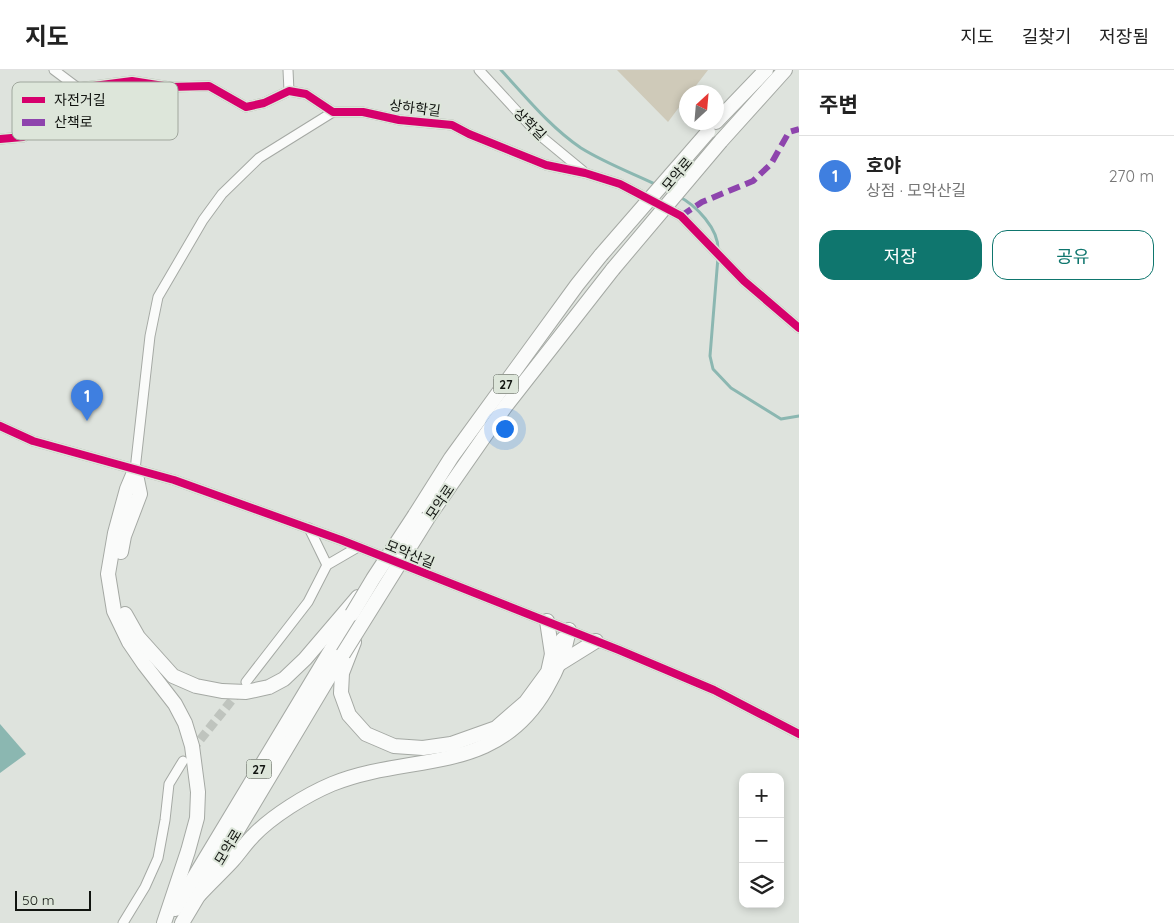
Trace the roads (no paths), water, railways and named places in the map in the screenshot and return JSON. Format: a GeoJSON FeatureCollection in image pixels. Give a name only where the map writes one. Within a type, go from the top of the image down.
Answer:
{"type":"FeatureCollection","features":[{"type":"Feature","properties":{"kind":"main road","name":"모악로"},"geometry":{"type":"LineString","coordinates":[[724,114],[766,70]]}},
{"type":"Feature","properties":{"kind":"main road","name":"모악로"},"geometry":{"type":"LineString","coordinates":[[182,923],[343,654],[429,516],[505,407],[613,269],[721,141],[785,70]]}},
{"type":"Feature","properties":{"kind":"main road","name":"모악로"},"geometry":{"type":"LineString","coordinates":[[165,923],[373,579],[451,458],[577,285],[709,130]]}},
{"type":"Feature","properties":{"kind":"main road"},"geometry":{"type":"LineString","coordinates":[[135,470],[140,494],[124,536],[116,575],[122,610],[138,638],[173,676],[196,686],[222,691],[246,692],[269,687],[284,679],[305,659],[373,579]]}},
{"type":"Feature","properties":{"kind":"main road"},"geometry":{"type":"LineString","coordinates":[[135,470],[127,489],[108,574],[114,611],[129,642],[175,704],[185,723],[192,746],[198,792],[197,818],[165,923]]}},
{"type":"Feature","properties":{"kind":"main road"},"geometry":{"type":"LineString","coordinates":[[369,612],[354,640],[342,673],[341,692],[349,715],[366,734],[394,746],[423,748],[451,744],[496,728],[526,702],[566,646],[569,630]]}},
{"type":"Feature","properties":{"kind":"main road"},"geometry":{"type":"LineString","coordinates":[[199,895],[253,836],[266,825],[298,802],[332,784],[378,770],[453,758],[488,746],[513,730],[539,702],[556,659],[547,621]]}},
{"type":"Feature","properties":{"kind":"main road"},"geometry":{"type":"LineString","coordinates":[[556,659],[596,641]]}},
{"type":"Feature","properties":{"kind":"street"},"geometry":{"type":"LineString","coordinates":[[54,70],[70,82]]}},
{"type":"Feature","properties":{"kind":"street"},"geometry":{"type":"LineString","coordinates":[[288,70],[289,92]]}},
{"type":"Feature","properties":{"kind":"street","name":"상학길"},"geometry":{"type":"LineString","coordinates":[[479,70],[537,133],[585,173]]}},
{"type":"Feature","properties":{"kind":"street"},"geometry":{"type":"LineString","coordinates":[[124,82],[138,82]]}},
{"type":"Feature","properties":{"kind":"street"},"geometry":{"type":"LineString","coordinates":[[135,470],[150,336],[158,297],[162,289],[203,220],[222,194],[258,158],[332,112],[306,94],[289,92],[264,103],[246,107],[208,86],[178,87]]}},
{"type":"Feature","properties":{"kind":"street","name":"상하학길"},"geometry":{"type":"LineString","coordinates":[[332,112],[363,112],[399,120],[452,125],[546,164],[620,184],[681,216],[728,265],[799,328]]}},
{"type":"Feature","properties":{"kind":"street","name":"모악산길"},"geometry":{"type":"LineString","coordinates":[[0,426],[33,441],[174,480],[358,546],[714,690],[799,734]]}},
{"type":"Feature","properties":{"kind":"street"},"geometry":{"type":"LineString","coordinates":[[309,528],[327,565]]}},
{"type":"Feature","properties":{"kind":"street"},"geometry":{"type":"LineString","coordinates":[[246,682],[308,602],[327,565],[358,546]]}},
{"type":"Feature","properties":{"kind":"street"},"geometry":{"type":"LineString","coordinates":[[122,923],[145,886],[158,858],[166,820],[169,784],[183,761]]}},
{"type":"Feature","properties":{"kind":"water"},"geometry":{"type":"Polygon","coordinates":[[[0,724],[26,754],[0,773],[0,724]]]}},
{"type":"Feature","properties":{"kind":"waterway"},"geometry":{"type":"LineString","coordinates":[[501,70],[539,111],[570,140],[599,158],[657,185]]}},
{"type":"Feature","properties":{"kind":"waterway"},"geometry":{"type":"LineString","coordinates":[[678,196],[692,205],[711,226],[715,234],[718,250]]}},
{"type":"Feature","properties":{"kind":"waterway"},"geometry":{"type":"LineString","coordinates":[[718,257],[710,356],[713,369],[731,388],[781,419],[799,416]]}},
{"type":"Feature","properties":{"kind":"tunnel"},"geometry":{"type":"LineString","coordinates":[[192,750],[240,690]]}},
{"type":"Feature","properties":{"kind":"place","name":"호야"},"geometry":{"type":"Point","coordinates":[87,421]}}]}
